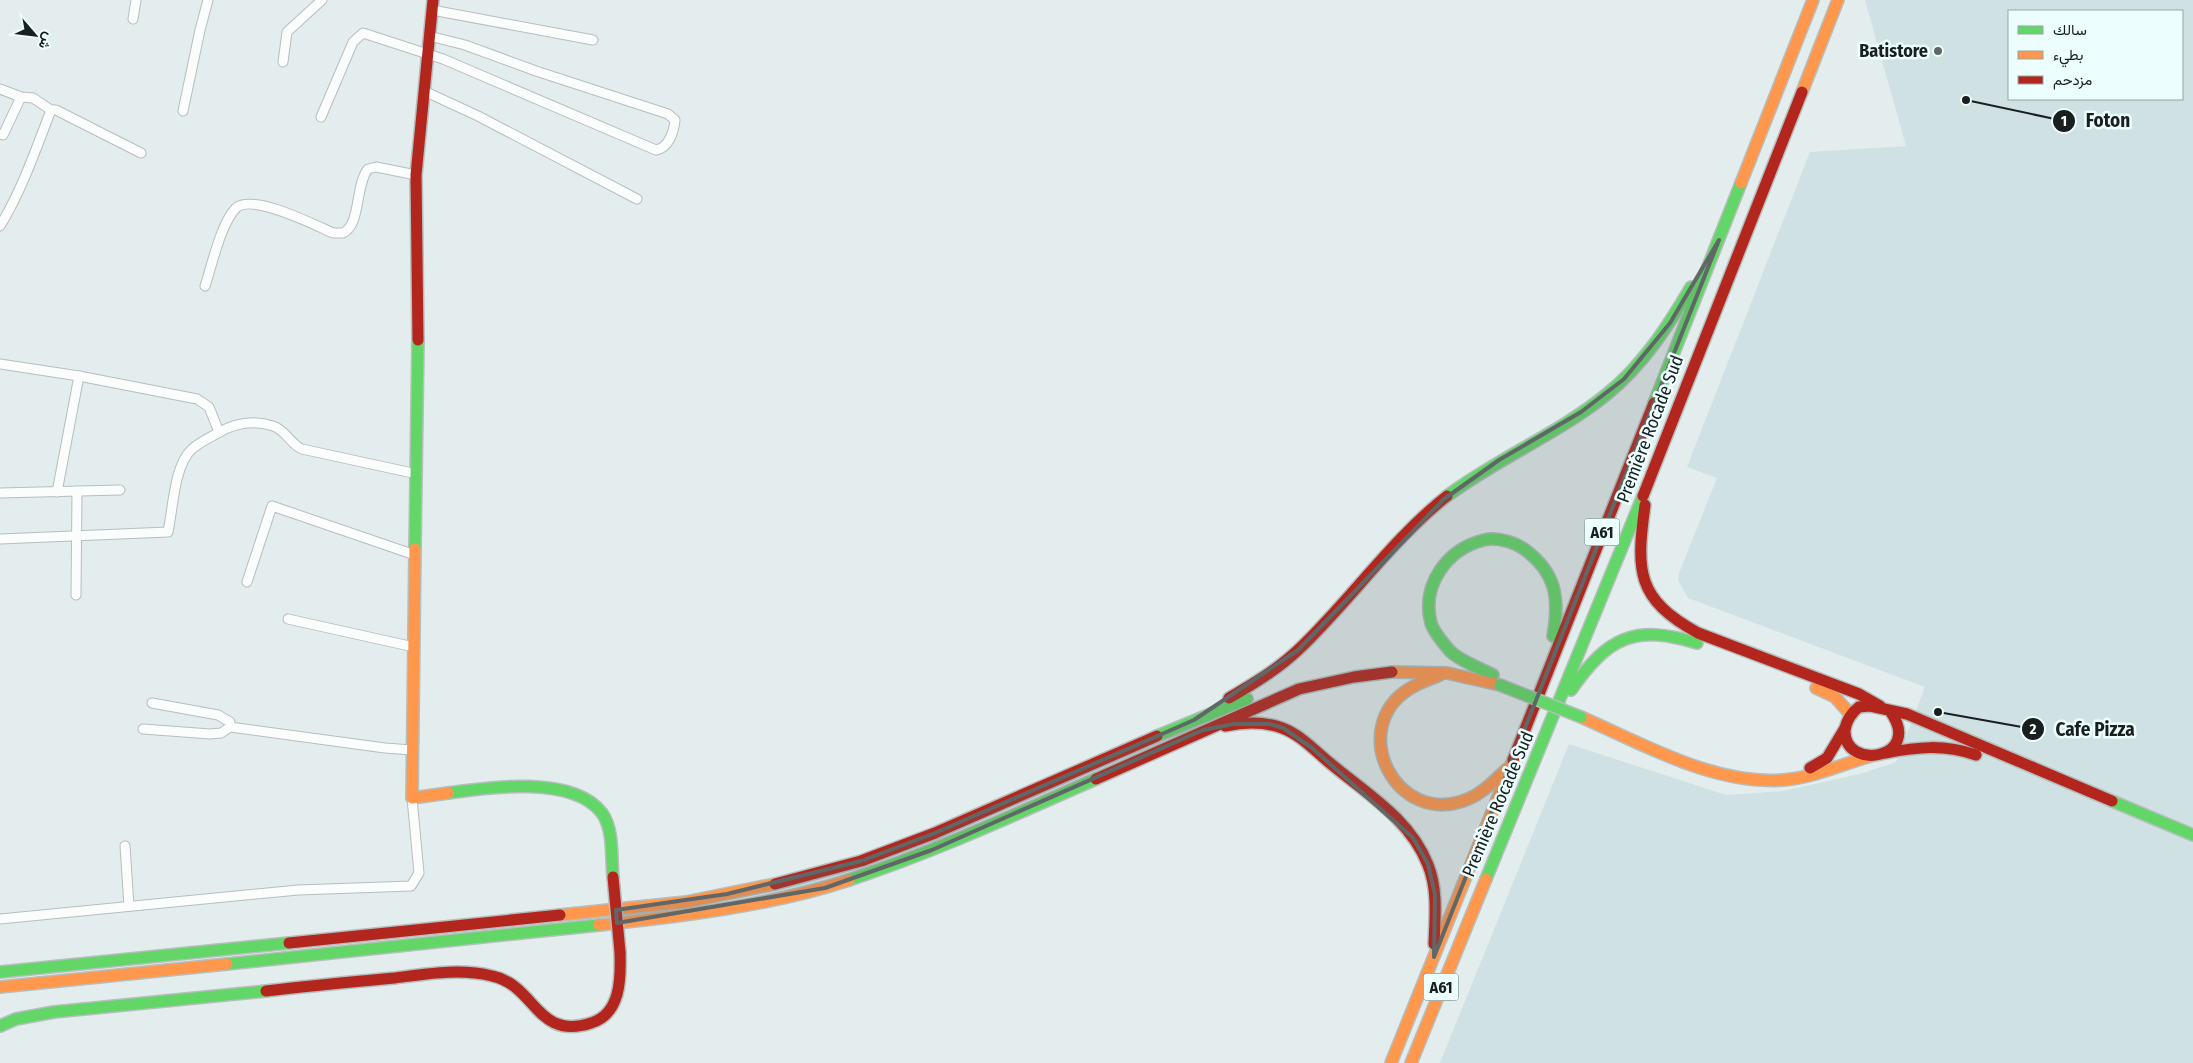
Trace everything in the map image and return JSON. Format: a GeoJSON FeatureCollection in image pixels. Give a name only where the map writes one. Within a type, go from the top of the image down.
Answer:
{"type":"FeatureCollection","features":[{"type":"Feature","properties":{"kind":"main road","name":"Première Rocade Sud"},"geometry":{"type":"LineString","coordinates":[[1391,1063],[1512,764],[1813,0]]}},
{"type":"Feature","properties":{"kind":"main road","name":"Première Rocade Sud"},"geometry":{"type":"LineString","coordinates":[[1411,1063],[1649,480],[1838,0]]}},
{"type":"Feature","properties":{"kind":"main road"},"geometry":{"type":"LineString","coordinates":[[3,1021],[54,1012],[440,973],[493,976],[507,980],[514,985],[544,1018],[555,1024],[567,1027],[594,1023],[606,1015],[614,1004],[621,978],[613,877],[608,830],[603,814],[594,804],[558,789],[502,786],[412,798],[416,474],[416,175],[432,5]]}},
{"type":"Feature","properties":{"kind":"main road"},"geometry":{"type":"LineString","coordinates":[[1194,720],[1260,679],[1298,650],[1444,499],[1499,460],[1581,412],[1624,379],[1642,361],[1670,323],[1719,240]]}},
{"type":"Feature","properties":{"kind":"main road"},"geometry":{"type":"LineString","coordinates":[[1649,480],[1639,552],[1642,573],[1650,593],[1662,610],[1679,624],[1698,633],[1859,694],[1886,709],[1898,722],[1900,734],[1894,746],[1883,754]]}},
{"type":"Feature","properties":{"kind":"main road"},"geometry":{"type":"LineString","coordinates":[[1549,666],[1557,613],[1550,577],[1536,557],[1525,549],[1503,540],[1473,543],[1456,551],[1444,562],[1433,580],[1428,597],[1430,620],[1437,637],[1452,654],[1476,669],[1501,681],[1698,760],[1740,772],[1766,776],[1782,775],[1820,764],[1832,751],[1851,715],[1864,706],[1886,709],[1909,715],[2193,835]]}},
{"type":"Feature","properties":{"kind":"main road"},"geometry":{"type":"LineString","coordinates":[[1548,731],[1578,678],[1594,658],[1624,638],[1639,633],[1652,632],[1681,637],[1828,693],[1840,700],[1851,715]]}},
{"type":"Feature","properties":{"kind":"main road"},"geometry":{"type":"LineString","coordinates":[[0,972],[686,902],[771,885],[861,861],[895,849],[1194,720],[1297,680],[1351,667],[1431,662],[1476,669]]}},
{"type":"Feature","properties":{"kind":"main road"},"geometry":{"type":"LineString","coordinates":[[0,987],[619,923],[760,902],[825,888],[932,850],[1291,692],[1328,681],[1392,671],[1449,673],[1501,681]]}},
{"type":"Feature","properties":{"kind":"main road"},"geometry":{"type":"LineString","coordinates":[[1449,673],[1415,683],[1400,693],[1388,708],[1381,726],[1379,751],[1388,774],[1397,786],[1413,798],[1431,804],[1451,804],[1470,799],[1489,787],[1512,764]]}},
{"type":"Feature","properties":{"kind":"main road"},"geometry":{"type":"LineString","coordinates":[[1582,714],[1697,766],[1738,778],[1760,781],[1800,777],[1871,756],[1924,745],[1942,745],[1958,748],[2193,844]]}},
{"type":"Feature","properties":{"kind":"main road"},"geometry":{"type":"LineString","coordinates":[[1204,730],[1250,723],[1269,724],[1283,728],[1333,764],[1403,826],[1420,848],[1432,878],[1437,908],[1434,957]]}},
{"type":"Feature","properties":{"kind":"main road"},"geometry":{"type":"LineString","coordinates":[[1845,728],[1848,742],[1852,748],[1864,755],[1871,756]]}},
{"type":"Feature","properties":{"kind":"street"},"geometry":{"type":"LineString","coordinates":[[133,19],[136,0]]}},
{"type":"Feature","properties":{"kind":"street"},"geometry":{"type":"LineString","coordinates":[[183,111],[208,0]]}},
{"type":"Feature","properties":{"kind":"street"},"geometry":{"type":"LineString","coordinates":[[283,62],[287,32],[322,0]]}},
{"type":"Feature","properties":{"kind":"street"},"geometry":{"type":"LineString","coordinates":[[432,5],[593,40]]}},
{"type":"Feature","properties":{"kind":"street"},"geometry":{"type":"LineString","coordinates":[[321,117],[352,42],[363,33],[443,59],[656,150],[663,148],[674,130],[674,118],[656,109],[536,71],[465,45],[430,36]]}},
{"type":"Feature","properties":{"kind":"street"},"geometry":{"type":"LineString","coordinates":[[0,89],[21,97],[33,98],[51,110],[56,110],[141,153]]}},
{"type":"Feature","properties":{"kind":"street"},"geometry":{"type":"LineString","coordinates":[[424,91],[478,116],[637,199]]}},
{"type":"Feature","properties":{"kind":"street"},"geometry":{"type":"LineString","coordinates":[[3,135],[21,97]]}},
{"type":"Feature","properties":{"kind":"street"},"geometry":{"type":"LineString","coordinates":[[0,226],[29,168],[51,110]]}},
{"type":"Feature","properties":{"kind":"street"},"geometry":{"type":"LineString","coordinates":[[205,286],[225,227],[237,208],[244,203],[265,206],[343,234],[352,224],[364,177],[368,169],[376,167],[416,175]]}},
{"type":"Feature","properties":{"kind":"street"},"geometry":{"type":"LineString","coordinates":[[0,364],[79,376],[202,401],[209,407],[220,432]]}},
{"type":"Feature","properties":{"kind":"street"},"geometry":{"type":"LineString","coordinates":[[58,492],[79,376]]}},
{"type":"Feature","properties":{"kind":"street"},"geometry":{"type":"LineString","coordinates":[[0,538],[168,532],[177,482],[185,457],[196,446],[239,423],[272,425],[281,430],[296,447],[302,449],[416,474]]}},
{"type":"Feature","properties":{"kind":"street"},"geometry":{"type":"LineString","coordinates":[[0,493],[120,490]]}},
{"type":"Feature","properties":{"kind":"street"},"geometry":{"type":"LineString","coordinates":[[76,594],[78,491]]}},
{"type":"Feature","properties":{"kind":"street"},"geometry":{"type":"LineString","coordinates":[[247,582],[272,506],[415,555]]}},
{"type":"Feature","properties":{"kind":"street"},"geometry":{"type":"LineString","coordinates":[[288,619],[414,647]]}},
{"type":"Feature","properties":{"kind":"street"},"geometry":{"type":"LineString","coordinates":[[152,703],[218,715],[230,722],[230,727]]}},
{"type":"Feature","properties":{"kind":"street"},"geometry":{"type":"LineString","coordinates":[[143,729],[210,734],[221,733],[230,727],[412,750]]}},
{"type":"Feature","properties":{"kind":"street"},"geometry":{"type":"LineString","coordinates":[[0,920],[298,890],[411,886],[419,873],[412,798]]}},
{"type":"Feature","properties":{"kind":"street"},"geometry":{"type":"LineString","coordinates":[[124,846],[129,906]]}},
{"type":"Feature","properties":{"kind":"highlighted area"},"geometry":{"type":"Polygon","coordinates":[[[1719,240],[1434,957],[1435,895],[1428,864],[1413,838],[1312,748],[1283,728],[1269,724],[1234,724],[1203,730],[932,850],[825,888],[628,922],[617,923],[616,910],[727,894],[861,861],[935,833],[1194,720],[1298,650],[1444,499],[1499,460],[1581,412],[1624,379],[1670,323],[1719,240]]]}},
{"type":"Feature","properties":{"kind":"shaded area"},"geometry":{"type":"Polygon","coordinates":[[[1865,0],[2193,0],[2193,1063],[1440,1063],[1569,744],[1726,795],[1783,791],[1860,774],[1896,762],[1925,687],[1688,598],[1678,580],[1679,573],[1717,478],[1687,467],[1810,152],[1906,146],[1865,0]]]}},
{"type":"Feature","properties":{"kind":"traffic: fast"},"geometry":{"type":"LineString","coordinates":[[1654,403],[1741,183]]}},
{"type":"Feature","properties":{"kind":"traffic: fast"},"geometry":{"type":"LineString","coordinates":[[1447,496],[1588,408],[1620,383],[1654,344],[1691,287]]}},
{"type":"Feature","properties":{"kind":"traffic: fast"},"geometry":{"type":"LineString","coordinates":[[415,549],[418,340]]}},
{"type":"Feature","properties":{"kind":"traffic: fast"},"geometry":{"type":"LineString","coordinates":[[1486,879],[1643,496]]}},
{"type":"Feature","properties":{"kind":"traffic: fast"},"geometry":{"type":"LineString","coordinates":[[1493,675],[1454,655],[1439,637],[1431,623],[1430,595],[1434,582],[1448,560],[1459,551],[1484,540],[1494,539],[1515,544],[1535,558],[1543,567],[1553,587],[1556,610],[1553,636]]}},
{"type":"Feature","properties":{"kind":"traffic: fast"},"geometry":{"type":"LineString","coordinates":[[1571,690],[1597,658],[1624,640],[1639,636],[1656,635],[1675,637],[1697,643]]}},
{"type":"Feature","properties":{"kind":"traffic: fast"},"geometry":{"type":"LineString","coordinates":[[1500,685],[1581,717]]}},
{"type":"Feature","properties":{"kind":"traffic: fast"},"geometry":{"type":"LineString","coordinates":[[1157,736],[1247,699]]}},
{"type":"Feature","properties":{"kind":"traffic: fast"},"geometry":{"type":"LineString","coordinates":[[849,880],[943,845],[1096,779]]}},
{"type":"Feature","properties":{"kind":"traffic: fast"},"geometry":{"type":"LineString","coordinates":[[448,793],[485,788],[530,786],[551,788],[571,793],[589,801],[602,813],[606,820],[611,844],[613,877]]}},
{"type":"Feature","properties":{"kind":"traffic: fast"},"geometry":{"type":"LineString","coordinates":[[2112,801],[2193,835]]}},
{"type":"Feature","properties":{"kind":"traffic: fast"},"geometry":{"type":"LineString","coordinates":[[227,964],[599,925]]}},
{"type":"Feature","properties":{"kind":"traffic: fast"},"geometry":{"type":"LineString","coordinates":[[0,972],[289,943]]}},
{"type":"Feature","properties":{"kind":"traffic: fast"},"geometry":{"type":"LineString","coordinates":[[0,1026],[16,1019],[54,1012],[266,991]]}},
{"type":"Feature","properties":{"kind":"traffic: slow"},"geometry":{"type":"LineString","coordinates":[[1741,183],[1813,0]]}},
{"type":"Feature","properties":{"kind":"traffic: slow"},"geometry":{"type":"LineString","coordinates":[[1802,92],[1838,0]]}},
{"type":"Feature","properties":{"kind":"traffic: slow"},"geometry":{"type":"LineString","coordinates":[[415,549],[412,798],[448,793]]}},
{"type":"Feature","properties":{"kind":"traffic: slow"},"geometry":{"type":"LineString","coordinates":[[1392,672],[1447,673],[1500,685]]}},
{"type":"Feature","properties":{"kind":"traffic: slow"},"geometry":{"type":"LineString","coordinates":[[1440,675],[1409,689],[1391,706],[1382,727],[1381,749],[1388,770],[1402,788],[1420,800],[1442,805],[1468,799],[1479,793],[1507,769]]}},
{"type":"Feature","properties":{"kind":"traffic: slow"},"geometry":{"type":"LineString","coordinates":[[1816,688],[1835,697],[1851,715]]}},
{"type":"Feature","properties":{"kind":"traffic: slow"},"geometry":{"type":"LineString","coordinates":[[1581,717],[1679,761],[1731,776],[1757,780],[1783,780],[1805,777],[1871,756]]}},
{"type":"Feature","properties":{"kind":"traffic: slow"},"geometry":{"type":"LineString","coordinates":[[1391,1063],[1513,760]]}},
{"type":"Feature","properties":{"kind":"traffic: slow"},"geometry":{"type":"LineString","coordinates":[[1411,1063],[1486,879]]}},
{"type":"Feature","properties":{"kind":"traffic: slow"},"geometry":{"type":"LineString","coordinates":[[599,925],[726,909],[820,889],[849,880]]}},
{"type":"Feature","properties":{"kind":"traffic: slow"},"geometry":{"type":"LineString","coordinates":[[560,915],[686,902],[775,884]]}},
{"type":"Feature","properties":{"kind":"traffic: slow"},"geometry":{"type":"LineString","coordinates":[[0,987],[227,964]]}},
{"type":"Feature","properties":{"kind":"traffic: jam"},"geometry":{"type":"LineString","coordinates":[[418,340],[416,175],[433,0]]}},
{"type":"Feature","properties":{"kind":"traffic: jam"},"geometry":{"type":"LineString","coordinates":[[1643,496],[1802,92]]}},
{"type":"Feature","properties":{"kind":"traffic: jam"},"geometry":{"type":"LineString","coordinates":[[1513,760],[1654,403]]}},
{"type":"Feature","properties":{"kind":"traffic: jam"},"geometry":{"type":"LineString","coordinates":[[1229,698],[1274,670],[1298,650],[1407,532],[1447,496]]}},
{"type":"Feature","properties":{"kind":"traffic: jam"},"geometry":{"type":"LineString","coordinates":[[1645,505],[1641,566],[1645,581],[1652,595],[1662,608],[1698,633],[1859,694],[1880,706]]}},
{"type":"Feature","properties":{"kind":"traffic: jam"},"geometry":{"type":"LineString","coordinates":[[1096,779],[1299,689],[1354,677],[1392,672]]}},
{"type":"Feature","properties":{"kind":"traffic: jam"},"geometry":{"type":"LineString","coordinates":[[1890,711],[1898,727],[1897,740],[1891,749],[1880,754],[1868,755],[1856,752],[1848,743],[1845,730],[1847,723],[1859,707],[1870,706],[1907,714],[2112,801]]}},
{"type":"Feature","properties":{"kind":"traffic: jam"},"geometry":{"type":"LineString","coordinates":[[1225,726],[1261,723],[1289,731],[1308,744],[1373,797],[1399,821],[1420,849],[1431,874],[1435,904],[1434,944]]}},
{"type":"Feature","properties":{"kind":"traffic: jam"},"geometry":{"type":"LineString","coordinates":[[1810,768],[1827,758],[1845,728]]}},
{"type":"Feature","properties":{"kind":"traffic: jam"},"geometry":{"type":"LineString","coordinates":[[775,884],[861,861],[935,833],[1157,736]]}},
{"type":"Feature","properties":{"kind":"traffic: jam"},"geometry":{"type":"LineString","coordinates":[[1885,753],[1908,749],[1942,748],[1976,755]]}},
{"type":"Feature","properties":{"kind":"traffic: jam"},"geometry":{"type":"LineString","coordinates":[[613,877],[620,952]]}},
{"type":"Feature","properties":{"kind":"traffic: jam"},"geometry":{"type":"LineString","coordinates":[[289,943],[560,915]]}},
{"type":"Feature","properties":{"kind":"traffic: jam"},"geometry":{"type":"LineString","coordinates":[[266,991],[468,972],[507,981],[547,1018],[559,1025],[573,1027],[591,1023],[601,1018],[614,1003],[619,984],[620,952]]}},
{"type":"Feature","properties":{"kind":"place","name":"Batistore"},"geometry":{"type":"Point","coordinates":[1938,51]}},
{"type":"Feature","properties":{"kind":"place","name":"Foton"},"geometry":{"type":"Point","coordinates":[1966,100]}},
{"type":"Feature","properties":{"kind":"place","name":"Cafe Pizza"},"geometry":{"type":"Point","coordinates":[1938,712]}}]}
